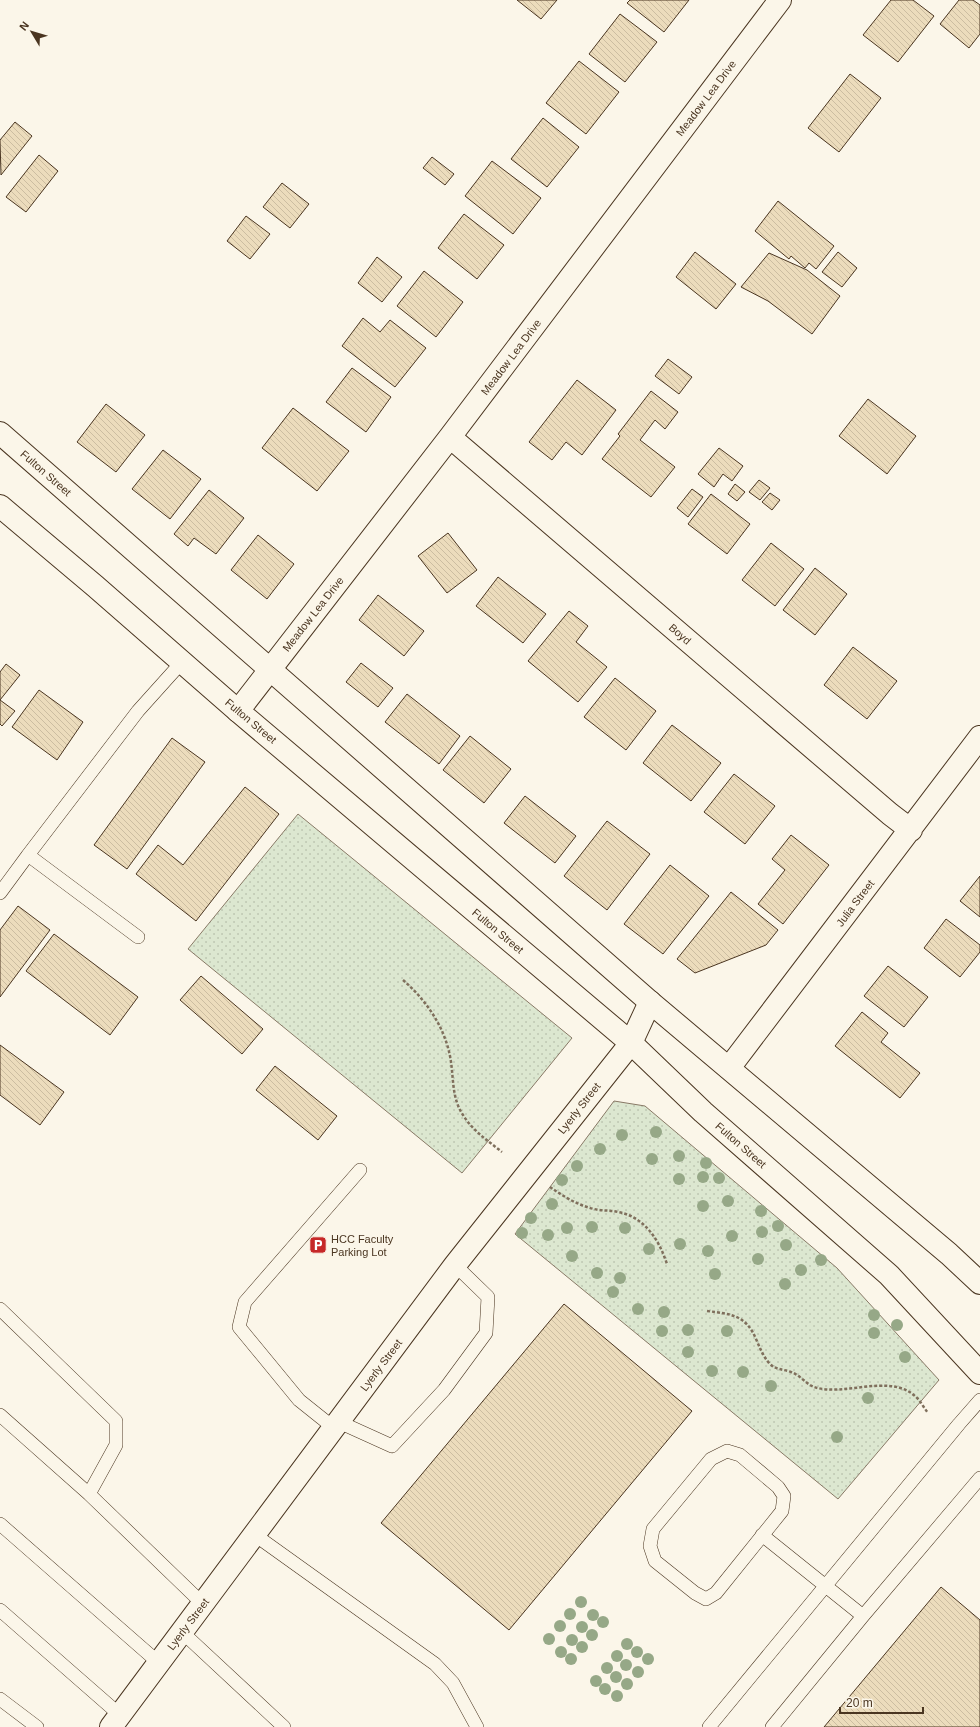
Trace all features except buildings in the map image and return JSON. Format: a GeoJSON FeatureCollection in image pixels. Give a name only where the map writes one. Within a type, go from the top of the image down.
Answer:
{"type":"FeatureCollection","features":[{"type":"Feature","properties":{"kind":"street","name":"Meadow Lea Drive"},"geometry":{"type":"LineString","coordinates":[[238,711],[450,437],[780,0]]}},
{"type":"Feature","properties":{"kind":"street","name":"Fulton Street"},"geometry":{"type":"LineString","coordinates":[[0,433],[650,1002],[949,1254],[980,1283]]}},
{"type":"Feature","properties":{"kind":"street","name":"Boyd"},"geometry":{"type":"LineString","coordinates":[[450,437],[890,814],[911,830]]}},
{"type":"Feature","properties":{"kind":"street","name":"Fulton Street"},"geometry":{"type":"LineString","coordinates":[[0,506],[238,711],[631,1043],[703,1112],[888,1275],[980,1373]]}},
{"type":"Feature","properties":{"kind":"street","name":"Julia Street"},"geometry":{"type":"LineString","coordinates":[[729,1068],[911,830],[980,737]]}},
{"type":"Feature","properties":{"kind":"street","name":"Lyerly Street"},"geometry":{"type":"LineString","coordinates":[[115,1721],[455,1265],[631,1043],[650,1002]]}},
{"type":"Feature","properties":{"kind":"lane"},"geometry":{"type":"LineString","coordinates":[[0,893],[138,711],[182,662]]}},
{"type":"Feature","properties":{"kind":"lane"},"geometry":{"type":"LineString","coordinates":[[28,855],[138,937]]}},
{"type":"Feature","properties":{"kind":"lane"},"geometry":{"type":"LineString","coordinates":[[360,1170],[245,1302],[239,1327],[299,1400],[336,1425],[392,1446],[449,1383],[486,1333],[488,1297],[455,1265]]}},
{"type":"Feature","properties":{"kind":"lane"},"geometry":{"type":"LineString","coordinates":[[0,1309],[116,1421],[116,1445],[89,1494]]}},
{"type":"Feature","properties":{"kind":"lane"},"geometry":{"type":"LineString","coordinates":[[709,1727],[980,1400]]}},
{"type":"Feature","properties":{"kind":"lane"},"geometry":{"type":"LineString","coordinates":[[0,1415],[89,1494],[203,1604]]}},
{"type":"Feature","properties":{"kind":"lane"},"geometry":{"type":"LineString","coordinates":[[727,1451],[740,1455],[778,1488],[784,1496],[782,1511],[762,1535],[716,1592],[706,1598],[695,1593],[655,1561],[650,1546],[653,1529],[711,1458],[727,1451]]}},
{"type":"Feature","properties":{"kind":"lane"},"geometry":{"type":"LineString","coordinates":[[772,1727],[863,1616],[980,1478]]}},
{"type":"Feature","properties":{"kind":"lane"},"geometry":{"type":"LineString","coordinates":[[0,1524],[159,1663]]}},
{"type":"Feature","properties":{"kind":"lane"},"geometry":{"type":"LineString","coordinates":[[255,1535],[435,1664],[453,1683],[477,1727]]}},
{"type":"Feature","properties":{"kind":"lane"},"geometry":{"type":"LineString","coordinates":[[762,1535],[863,1616]]}},
{"type":"Feature","properties":{"kind":"lane"},"geometry":{"type":"LineString","coordinates":[[0,1610],[115,1721]]}},
{"type":"Feature","properties":{"kind":"lane"},"geometry":{"type":"LineString","coordinates":[[182,1632],[284,1727]]}},
{"type":"Feature","properties":{"kind":"lane"},"geometry":{"type":"LineString","coordinates":[[0,1699],[37,1727]]}},
{"type":"Feature","properties":{"kind":"path"},"geometry":{"type":"LineString","coordinates":[[403,980],[416,991],[437,1018],[450,1056],[453,1091],[462,1114],[478,1134],[502,1152]]}},
{"type":"Feature","properties":{"kind":"path"},"geometry":{"type":"LineString","coordinates":[[548,1185],[580,1205],[594,1209],[620,1212],[634,1217],[647,1227],[658,1242],[667,1264]]}},
{"type":"Feature","properties":{"kind":"path"},"geometry":{"type":"LineString","coordinates":[[708,1311],[730,1314],[744,1320],[752,1329],[762,1353],[770,1365],[777,1369],[792,1372],[812,1386],[822,1389],[838,1390],[884,1386],[903,1389],[915,1396],[928,1413]]}},
{"type":"Feature","properties":{"kind":"green space"},"geometry":{"type":"Polygon","coordinates":[[[298,814],[572,1038],[462,1173],[188,949],[298,814]]]}},
{"type":"Feature","properties":{"kind":"green space"},"geometry":{"type":"Polygon","coordinates":[[[614,1101],[645,1106],[837,1268],[939,1380],[838,1499],[515,1234],[614,1101]]]}},
{"type":"Feature","properties":{"kind":"place","name":"HCC Faculty Parking Lot"},"geometry":{"type":"Point","coordinates":[318,1245]}}]}
